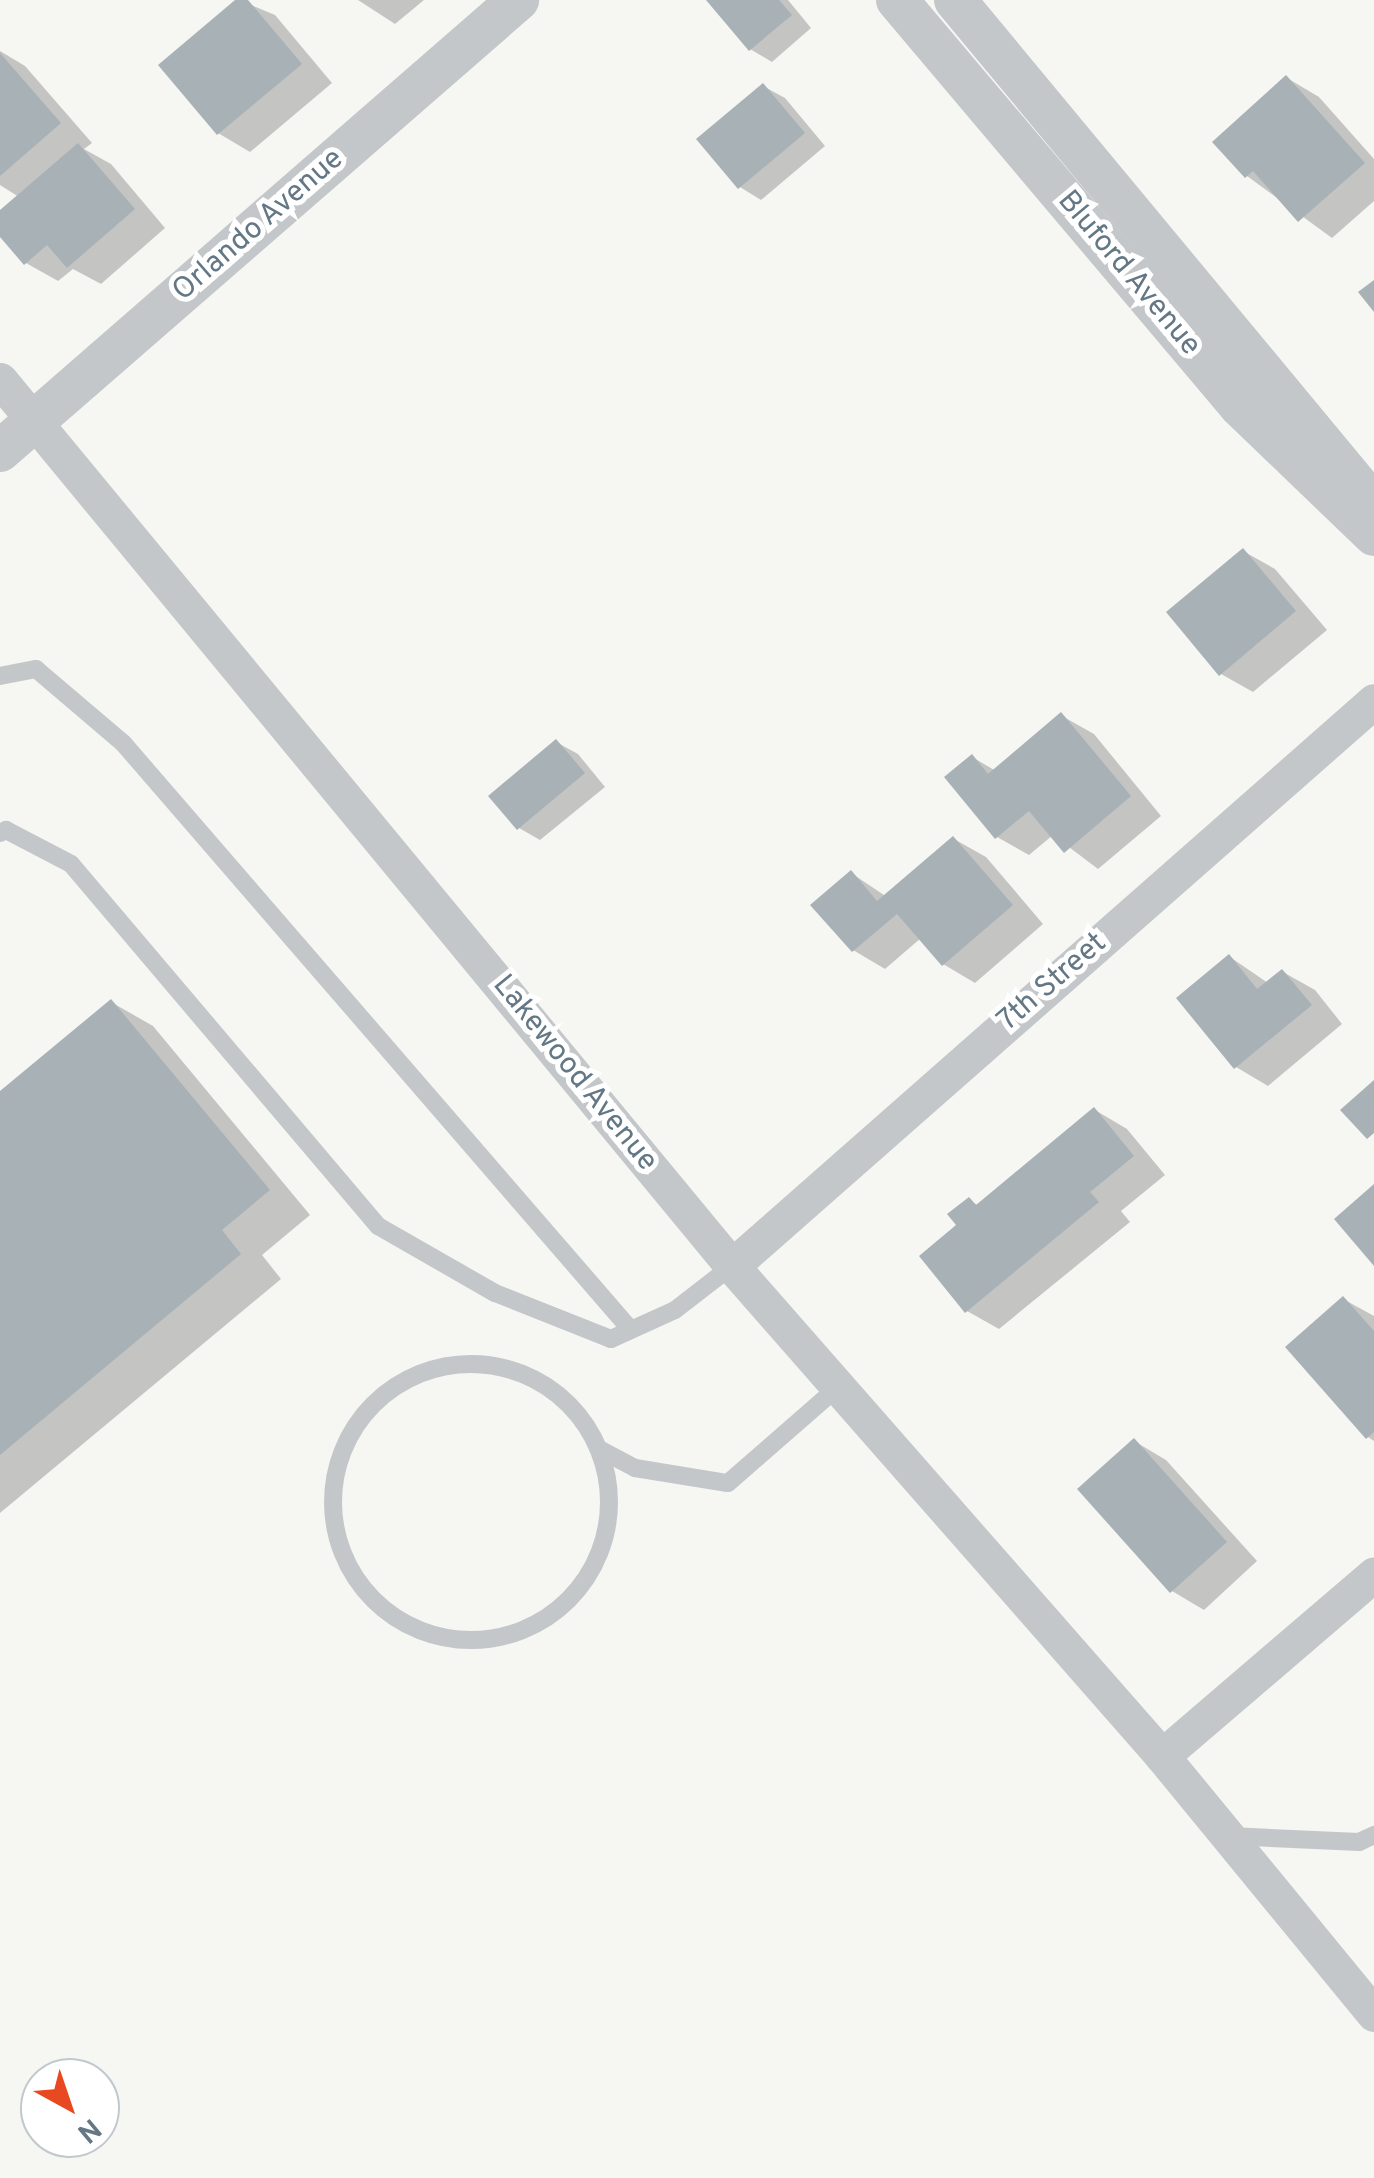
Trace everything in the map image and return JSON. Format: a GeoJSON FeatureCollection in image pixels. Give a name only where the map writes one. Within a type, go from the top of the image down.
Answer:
{"type":"FeatureCollection","features":[{"type":"Feature","properties":{"kind":"street","name":"Orlando Avenue"},"geometry":{"type":"LineString","coordinates":[[0,451],[518,0]]}},
{"type":"Feature","properties":{"kind":"street","name":"Bluford Avenue"},"geometry":{"type":"LineString","coordinates":[[897,0],[1240,406],[1374,534]]}},
{"type":"Feature","properties":{"kind":"street","name":"Bluford Avenue"},"geometry":{"type":"LineString","coordinates":[[955,0],[1374,505]]}},
{"type":"Feature","properties":{"kind":"street","name":"Lakewood Avenue"},"geometry":{"type":"LineString","coordinates":[[0,380],[732,1266],[1162,1756],[1374,2014]]}},
{"type":"Feature","properties":{"kind":"street","name":"7th Street"},"geometry":{"type":"LineString","coordinates":[[732,1266],[1374,701]]}},
{"type":"Feature","properties":{"kind":"street"},"geometry":{"type":"LineString","coordinates":[[1162,1756],[1374,1574]]}},
{"type":"Feature","properties":{"kind":"lane"},"geometry":{"type":"LineString","coordinates":[[0,676],[36,669],[123,743],[631,1330]]}},
{"type":"Feature","properties":{"kind":"lane"},"geometry":{"type":"LineString","coordinates":[[0,834],[6,830],[71,864],[378,1226],[495,1293],[611,1339],[674,1310],[732,1266]]}},
{"type":"Feature","properties":{"kind":"lane"},"geometry":{"type":"LineString","coordinates":[[599,1448],[607,1495],[600,1541],[581,1584],[556,1616],[514,1637],[468,1643],[438,1637],[383,1611],[352,1576],[335,1532],[338,1471],[347,1442],[374,1404],[411,1376],[455,1363],[501,1364],[545,1380],[580,1410],[599,1448],[635,1468],[728,1483],[838,1387]]}},
{"type":"Feature","properties":{"kind":"lane"},"geometry":{"type":"LineString","coordinates":[[1225,1836],[1359,1842],[1374,1835]]}},
{"type":"Feature","properties":{"kind":"building"},"geometry":{"type":"Polygon","coordinates":[[[235,0],[248,0],[302,64],[217,135],[158,65],[235,0]]]}},
{"type":"Feature","properties":{"kind":"building"},"geometry":{"type":"Polygon","coordinates":[[[706,0],[779,0],[792,15],[749,51],[706,0]]]}},
{"type":"Feature","properties":{"kind":"building"},"geometry":{"type":"Polygon","coordinates":[[[0,53],[61,123],[0,176],[0,53]]]}},
{"type":"Feature","properties":{"kind":"building"},"geometry":{"type":"Polygon","coordinates":[[[1286,75],[1365,163],[1298,222],[1253,171],[1245,178],[1212,142],[1286,75]]]}},
{"type":"Feature","properties":{"kind":"building"},"geometry":{"type":"Polygon","coordinates":[[[763,83],[805,133],[738,189],[696,139],[763,83]]]}},
{"type":"Feature","properties":{"kind":"building"},"geometry":{"type":"Polygon","coordinates":[[[78,143],[135,209],[67,268],[47,245],[24,265],[0,237],[0,210],[78,143]]]}},
{"type":"Feature","properties":{"kind":"building"},"geometry":{"type":"Polygon","coordinates":[[[1374,280],[1374,312],[1358,292],[1374,280]]]}},
{"type":"Feature","properties":{"kind":"building"},"geometry":{"type":"Polygon","coordinates":[[[1243,548],[1296,611],[1219,676],[1166,612],[1243,548]]]}},
{"type":"Feature","properties":{"kind":"building"},"geometry":{"type":"Polygon","coordinates":[[[1061,712],[1131,796],[1064,853],[1029,811],[995,839],[944,777],[972,754],[988,774],[1061,712]]]}},
{"type":"Feature","properties":{"kind":"building"},"geometry":{"type":"Polygon","coordinates":[[[556,739],[585,773],[517,830],[488,796],[556,739]]]}},
{"type":"Feature","properties":{"kind":"building"},"geometry":{"type":"Polygon","coordinates":[[[953,836],[1013,905],[942,966],[897,914],[852,952],[810,905],[851,870],[877,901],[953,836]]]}},
{"type":"Feature","properties":{"kind":"building"},"geometry":{"type":"Polygon","coordinates":[[[1229,954],[1257,989],[1282,969],[1312,1005],[1234,1069],[1176,998],[1229,954]]]}},
{"type":"Feature","properties":{"kind":"building"},"geometry":{"type":"Polygon","coordinates":[[[111,999],[270,1190],[222,1230],[241,1254],[0,1455],[0,1091],[111,999]]]}},
{"type":"Feature","properties":{"kind":"building"},"geometry":{"type":"Polygon","coordinates":[[[1374,1080],[1374,1133],[1367,1139],[1340,1110],[1374,1080]]]}},
{"type":"Feature","properties":{"kind":"building"},"geometry":{"type":"Polygon","coordinates":[[[1094,1107],[1134,1156],[1090,1192],[1099,1202],[965,1313],[919,1256],[956,1225],[947,1214],[969,1197],[976,1205],[1094,1107]]]}},
{"type":"Feature","properties":{"kind":"building"},"geometry":{"type":"Polygon","coordinates":[[[1374,1184],[1374,1266],[1334,1219],[1374,1184]]]}},
{"type":"Feature","properties":{"kind":"building"},"geometry":{"type":"Polygon","coordinates":[[[1343,1296],[1374,1331],[1374,1432],[1366,1439],[1285,1347],[1343,1296]]]}},
{"type":"Feature","properties":{"kind":"building"},"geometry":{"type":"Polygon","coordinates":[[[1134,1438],[1227,1542],[1170,1593],[1077,1489],[1134,1438]]]}}]}
